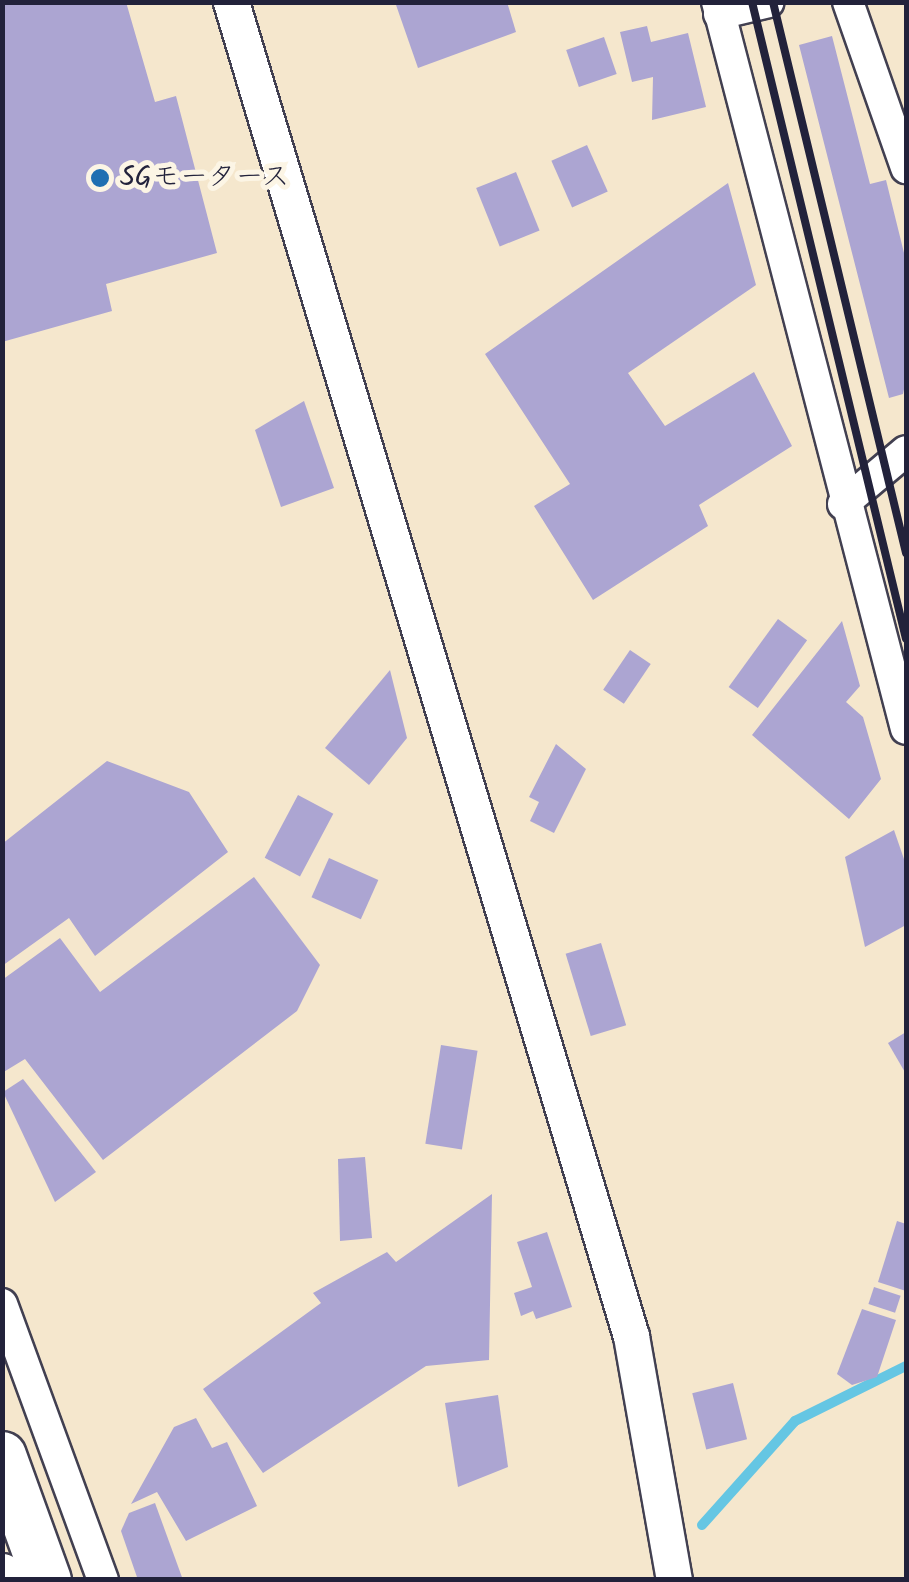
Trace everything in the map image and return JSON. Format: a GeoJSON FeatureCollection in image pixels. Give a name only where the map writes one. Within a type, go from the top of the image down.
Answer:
{"type":"FeatureCollection","features":[{"type":"Feature","properties":{"kind":"highway"},"geometry":{"type":"LineString","coordinates":[[2,1456],[47,1580]]}},
{"type":"Feature","properties":{"kind":"street"},"geometry":{"type":"LineString","coordinates":[[231,2],[631,1336],[674,1580]]}},
{"type":"Feature","properties":{"kind":"street"},"geometry":{"type":"LineString","coordinates":[[769,2],[718,8],[843,504],[906,729]]}},
{"type":"Feature","properties":{"kind":"street"},"geometry":{"type":"LineString","coordinates":[[848,2],[906,168]]}},
{"type":"Feature","properties":{"kind":"street"},"geometry":{"type":"LineString","coordinates":[[843,504],[906,451]]}},
{"type":"Feature","properties":{"kind":"street"},"geometry":{"type":"LineString","coordinates":[[2,1304],[103,1580]]}},
{"type":"Feature","properties":{"kind":"building","name":"SGモータース"},"geometry":{"type":"Polygon","coordinates":[[[2,2],[126,2],[155,102],[176,96],[217,253],[106,284],[112,311],[2,342],[2,2]]]}},
{"type":"Feature","properties":{"kind":"building"},"geometry":{"type":"Polygon","coordinates":[[[395,2],[507,2],[516,32],[418,68],[395,2]]]}},
{"type":"Feature","properties":{"kind":"building"},"geometry":{"type":"Polygon","coordinates":[[[647,26],[651,42],[688,33],[706,107],[652,120],[653,77],[632,82],[620,32],[647,26]]]}},
{"type":"Feature","properties":{"kind":"building"},"geometry":{"type":"Polygon","coordinates":[[[832,36],[870,184],[886,180],[906,261],[906,380],[903,394],[889,398],[799,45],[832,36]]]}},
{"type":"Feature","properties":{"kind":"building"},"geometry":{"type":"Polygon","coordinates":[[[604,37],[617,74],[579,87],[566,50],[604,37]]]}},
{"type":"Feature","properties":{"kind":"building"},"geometry":{"type":"Polygon","coordinates":[[[587,145],[608,192],[572,207],[551,161],[587,145]]]}},
{"type":"Feature","properties":{"kind":"building"},"geometry":{"type":"Polygon","coordinates":[[[516,172],[540,230],[500,247],[476,188],[516,172]]]}},
{"type":"Feature","properties":{"kind":"building"},"geometry":{"type":"Polygon","coordinates":[[[728,183],[756,285],[628,373],[665,426],[754,372],[792,446],[699,505],[708,526],[593,600],[534,506],[570,484],[485,354],[728,183]]]}},
{"type":"Feature","properties":{"kind":"building"},"geometry":{"type":"Polygon","coordinates":[[[304,401],[334,488],[281,507],[255,430],[304,401]]]}},
{"type":"Feature","properties":{"kind":"building"},"geometry":{"type":"Polygon","coordinates":[[[778,619],[807,640],[758,708],[729,687],[778,619]]]}},
{"type":"Feature","properties":{"kind":"building"},"geometry":{"type":"Polygon","coordinates":[[[842,621],[860,686],[846,702],[863,717],[881,779],[849,819],[752,735],[842,621]]]}},
{"type":"Feature","properties":{"kind":"building"},"geometry":{"type":"Polygon","coordinates":[[[630,650],[651,664],[624,704],[603,690],[630,650]]]}},
{"type":"Feature","properties":{"kind":"building"},"geometry":{"type":"Polygon","coordinates":[[[390,670],[407,738],[369,785],[325,748],[390,670]]]}},
{"type":"Feature","properties":{"kind":"building"},"geometry":{"type":"Polygon","coordinates":[[[556,744],[586,769],[554,833],[530,821],[539,802],[529,797],[556,744]]]}},
{"type":"Feature","properties":{"kind":"building"},"geometry":{"type":"Polygon","coordinates":[[[107,761],[189,792],[228,852],[95,956],[69,918],[2,966],[2,844],[107,761]]]}},
{"type":"Feature","properties":{"kind":"building"},"geometry":{"type":"Polygon","coordinates":[[[298,795],[333,814],[300,876],[265,858],[298,795]]]}},
{"type":"Feature","properties":{"kind":"building"},"geometry":{"type":"Polygon","coordinates":[[[894,830],[906,865],[906,925],[865,947],[845,857],[894,830]]]}},
{"type":"Feature","properties":{"kind":"building"},"geometry":{"type":"Polygon","coordinates":[[[329,858],[378,880],[361,919],[312,897],[329,858]]]}},
{"type":"Feature","properties":{"kind":"building"},"geometry":{"type":"Polygon","coordinates":[[[254,877],[320,965],[297,1011],[103,1160],[25,1059],[2,1073],[2,980],[60,938],[100,992],[254,877]]]}},
{"type":"Feature","properties":{"kind":"building"},"geometry":{"type":"Polygon","coordinates":[[[601,943],[626,1025],[591,1036],[566,954],[601,943]]]}},
{"type":"Feature","properties":{"kind":"building"},"geometry":{"type":"Polygon","coordinates":[[[906,1032],[906,1074],[888,1043],[906,1032]]]}},
{"type":"Feature","properties":{"kind":"building"},"geometry":{"type":"Polygon","coordinates":[[[441,1045],[478,1051],[462,1150],[425,1144],[441,1045]]]}},
{"type":"Feature","properties":{"kind":"building"},"geometry":{"type":"Polygon","coordinates":[[[23,1079],[96,1172],[55,1202],[3,1092],[23,1079]]]}},
{"type":"Feature","properties":{"kind":"building"},"geometry":{"type":"Polygon","coordinates":[[[365,1157],[372,1238],[340,1241],[338,1159],[365,1157]]]}},
{"type":"Feature","properties":{"kind":"building"},"geometry":{"type":"Polygon","coordinates":[[[492,1194],[489,1360],[426,1366],[263,1473],[203,1389],[321,1303],[313,1293],[387,1252],[396,1262],[492,1194]]]}},
{"type":"Feature","properties":{"kind":"building"},"geometry":{"type":"Polygon","coordinates":[[[897,1221],[906,1224],[906,1291],[878,1282],[897,1221]]]}},
{"type":"Feature","properties":{"kind":"building"},"geometry":{"type":"Polygon","coordinates":[[[547,1232],[572,1307],[536,1319],[533,1311],[521,1316],[514,1293],[532,1287],[517,1242],[547,1232]]]}},
{"type":"Feature","properties":{"kind":"building"},"geometry":{"type":"Polygon","coordinates":[[[874,1287],[901,1296],[895,1313],[868,1304],[874,1287]]]}},
{"type":"Feature","properties":{"kind":"building"},"geometry":{"type":"Polygon","coordinates":[[[862,1309],[896,1320],[877,1377],[852,1385],[837,1374],[862,1309]]]}},
{"type":"Feature","properties":{"kind":"building"},"geometry":{"type":"Polygon","coordinates":[[[733,1383],[747,1439],[706,1449],[692,1393],[733,1383]]]}},
{"type":"Feature","properties":{"kind":"building"},"geometry":{"type":"Polygon","coordinates":[[[498,1395],[508,1467],[458,1487],[445,1403],[498,1395]]]}},
{"type":"Feature","properties":{"kind":"building"},"geometry":{"type":"Polygon","coordinates":[[[196,1418],[212,1448],[227,1442],[257,1506],[186,1541],[157,1492],[131,1504],[174,1427],[196,1418]]]}},
{"type":"Feature","properties":{"kind":"building"},"geometry":{"type":"Polygon","coordinates":[[[155,1503],[183,1580],[138,1580],[121,1531],[129,1513],[155,1503]]]}},
{"type":"Feature","properties":{"kind":"waterway"},"geometry":{"type":"LineString","coordinates":[[702,1525],[795,1421],[906,1366]]}},
{"type":"Feature","properties":{"kind":"railway"},"geometry":{"type":"LineString","coordinates":[[752,2],[906,639]]}},
{"type":"Feature","properties":{"kind":"railway"},"geometry":{"type":"LineString","coordinates":[[773,2],[906,553]]}},
{"type":"Feature","properties":{"kind":"place","name":"SGモータース"},"geometry":{"type":"Point","coordinates":[100,178]}}]}
